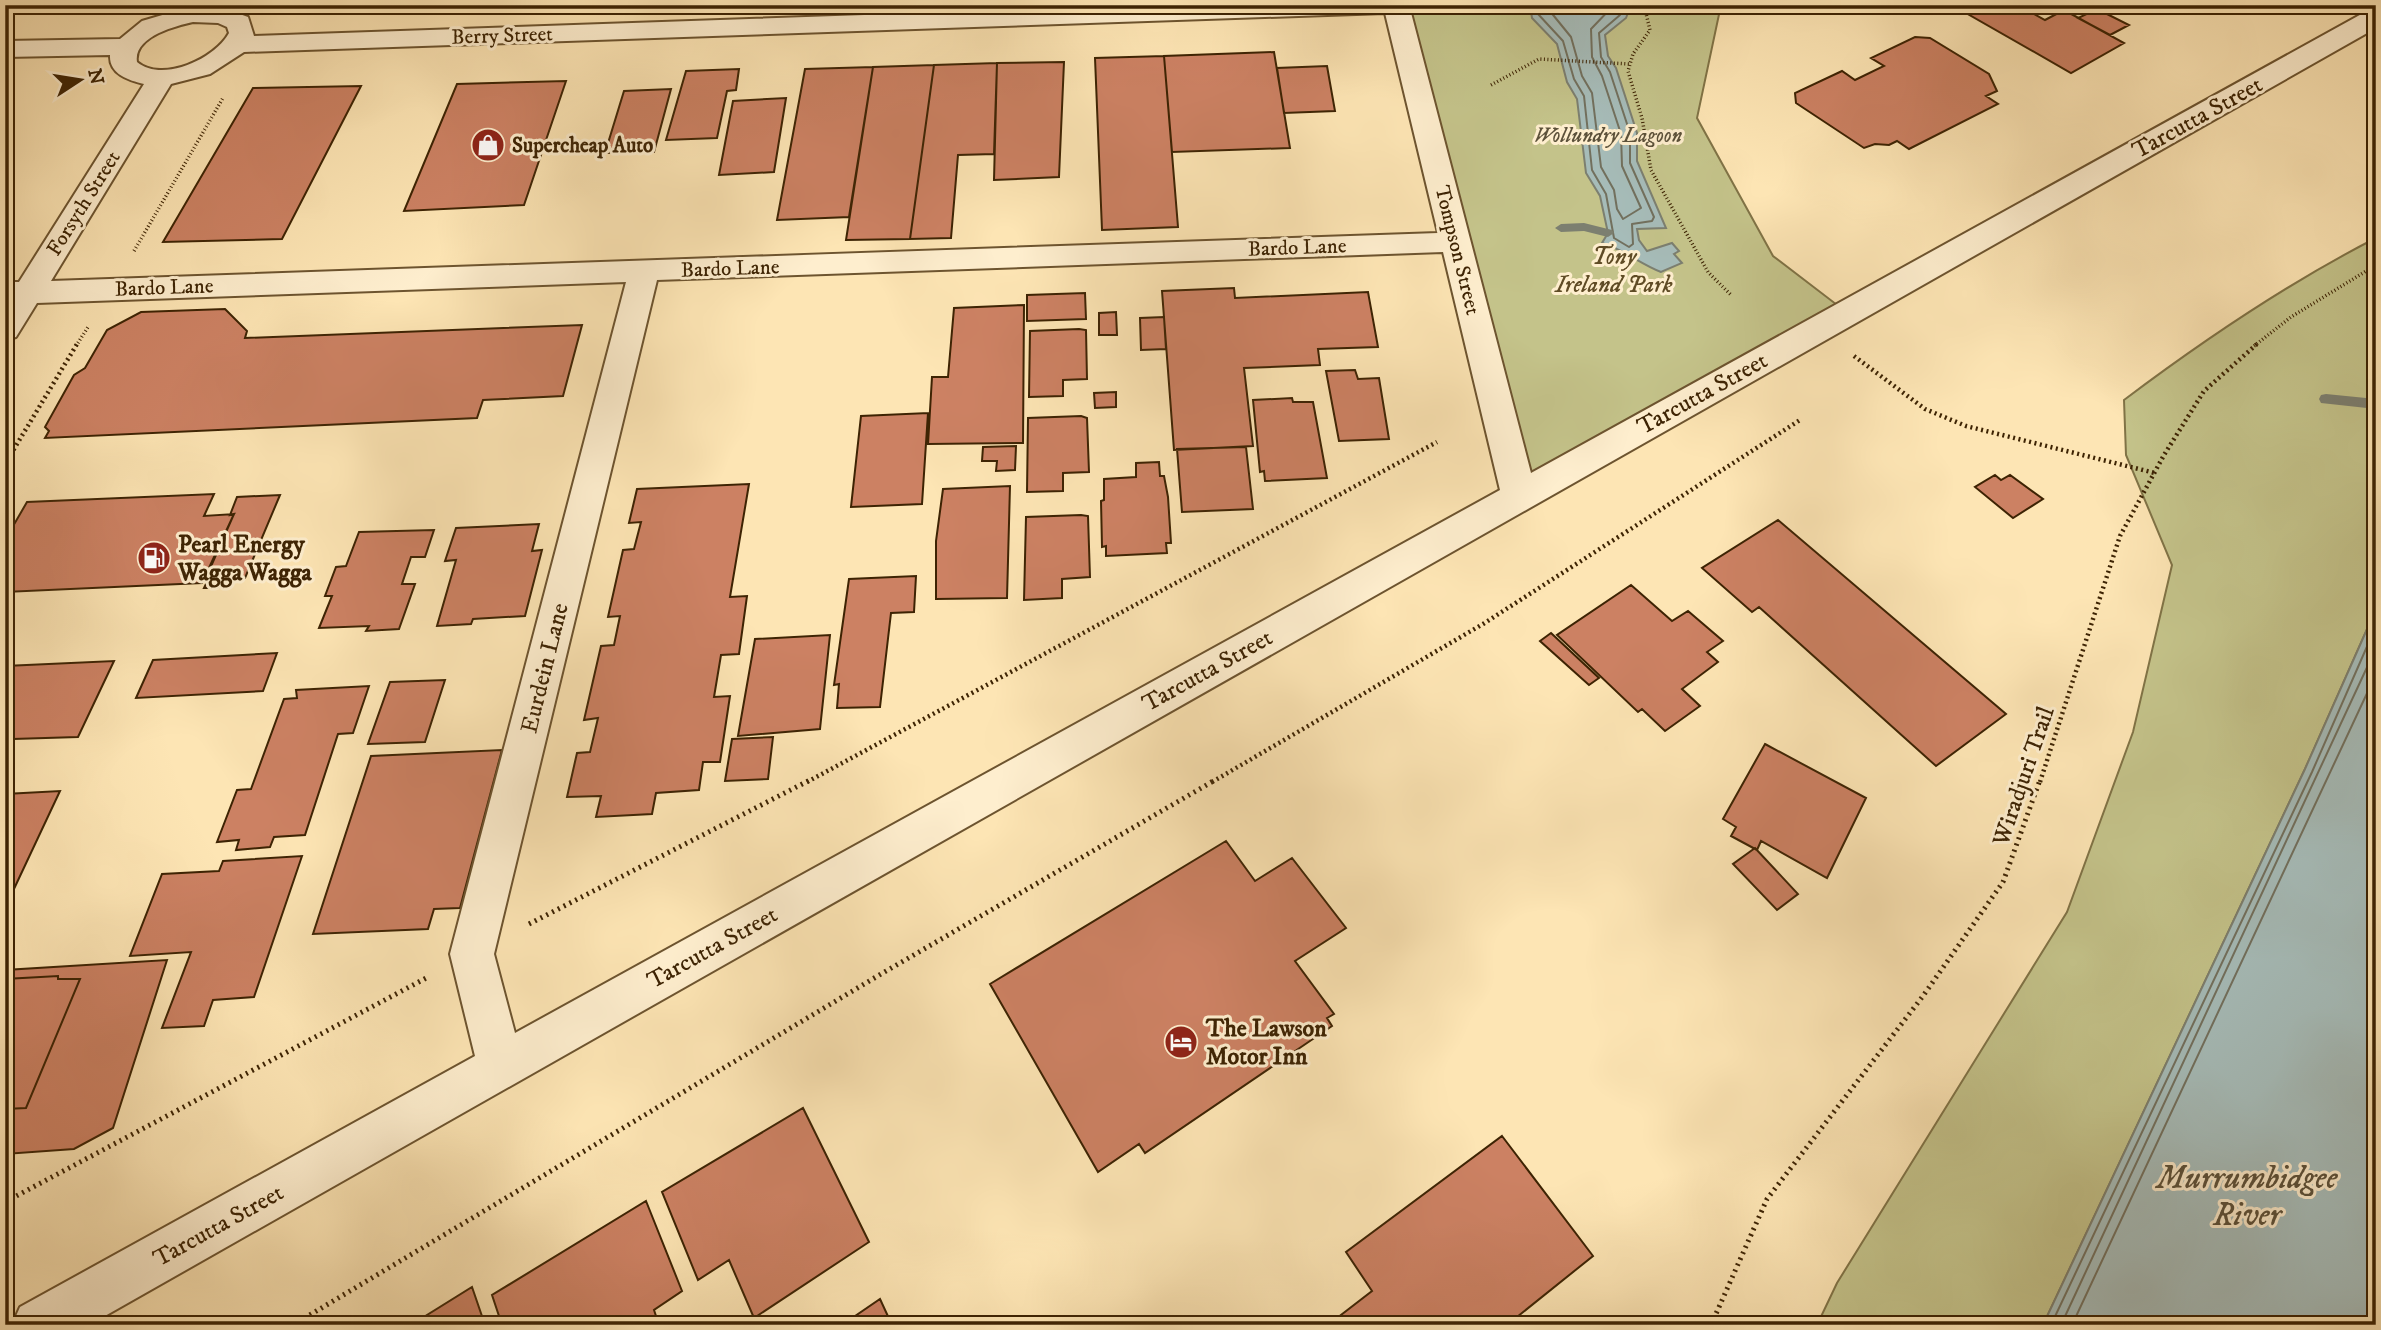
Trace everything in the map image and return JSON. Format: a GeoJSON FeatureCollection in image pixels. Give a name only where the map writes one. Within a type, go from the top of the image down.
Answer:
{"type":"FeatureCollection","features":[{"type":"Feature","properties":{"kind":"street","name":"Berry Street"},"geometry":{"type":"LineString","coordinates":[[238,44],[1396,5]]}},
{"type":"Feature","properties":{"kind":"street","name":"Tompson Street"},"geometry":{"type":"LineString","coordinates":[[1396,5],[1519,495]]}},
{"type":"Feature","properties":{"kind":"street"},"geometry":{"type":"LineString","coordinates":[[211,9],[231,18],[240,26],[243,35],[238,44],[215,63],[189,73],[161,78],[131,72],[122,58],[126,47],[148,28],[170,19],[211,9]]}},
{"type":"Feature","properties":{"kind":"street","name":"Tarcutta Street"},"geometry":{"type":"LineString","coordinates":[[38,1325],[2376,17]]}},
{"type":"Feature","properties":{"kind":"street"},"geometry":{"type":"LineString","coordinates":[[5,49],[126,47]]}},
{"type":"Feature","properties":{"kind":"street","name":"Forsyth Street"},"geometry":{"type":"LineString","coordinates":[[5,329],[17,292],[161,78]]}},
{"type":"Feature","properties":{"kind":"street","name":"Bardo Lane"},"geometry":{"type":"LineString","coordinates":[[17,292],[1455,242]]}},
{"type":"Feature","properties":{"kind":"street","name":"Eurdein Lane"},"geometry":{"type":"LineString","coordinates":[[501,1066],[472,954],[644,271]]}},
{"type":"Feature","properties":{"kind":"path"},"geometry":{"type":"LineString","coordinates":[[1644,5],[1650,30],[1629,64],[1628,71],[1642,118],[1651,170],[1707,272],[1731,295]]}},
{"type":"Feature","properties":{"kind":"path"},"geometry":{"type":"LineString","coordinates":[[1491,85],[1539,59],[1629,64]]}},
{"type":"Feature","properties":{"kind":"path","name":"Wiradjuri Trail"},"geometry":{"type":"LineString","coordinates":[[1711,1325],[1767,1199],[1923,996],[2003,882],[2019,845],[2120,536],[2204,391],[2227,368],[2291,317],[2376,265]]}},
{"type":"Feature","properties":{"kind":"path"},"geometry":{"type":"LineString","coordinates":[[1878,375],[1925,409],[1966,426],[2155,472]]}},
{"type":"Feature","properties":{"kind":"path"},"geometry":{"type":"LineString","coordinates":[[293,1325],[881,974],[1483,624],[1800,420]]}},
{"type":"Feature","properties":{"kind":"path"},"geometry":{"type":"LineString","coordinates":[[5,1202],[472,954],[859,755],[1437,442]]}},
{"type":"Feature","properties":{"kind":"green space","name":"Tony Ireland Park"},"geometry":{"type":"Polygon","coordinates":[[[1396,5],[1721,5],[1697,118],[1773,256],[1845,311],[1518,491],[1396,5]]]}},
{"type":"Feature","properties":{"kind":"green space"},"geometry":{"type":"Polygon","coordinates":[[[2376,238],[2376,609],[2305,769],[2043,1325],[1817,1325],[1837,1283],[2067,912],[2133,732],[2172,565],[2126,455],[2124,400],[2247,313],[2376,238]]]}},
{"type":"Feature","properties":{"kind":"water","name":"Wollundry Lagoon"},"geometry":{"type":"Polygon","coordinates":[[[1530,5],[1631,5],[1626,18],[1605,35],[1608,56],[1616,68],[1637,133],[1637,161],[1666,228],[1637,229],[1639,240],[1647,251],[1672,243],[1679,251],[1674,254],[1682,263],[1661,272],[1602,243],[1608,233],[1600,196],[1586,173],[1577,99],[1567,82],[1557,44],[1532,18],[1530,5]]]}},
{"type":"Feature","properties":{"kind":"water","name":"Murrumbidgee River"},"geometry":{"type":"Polygon","coordinates":[[[2376,609],[2376,1325],[2043,1325],[2305,769],[2376,609]]]}},
{"type":"Feature","properties":{"kind":"building"},"geometry":{"type":"Polygon","coordinates":[[[1952,5],[2018,5],[2045,20],[2064,10],[2124,43],[2071,73],[1952,5]]]}},
{"type":"Feature","properties":{"kind":"building"},"geometry":{"type":"Polygon","coordinates":[[[2097,9],[2129,25],[2110,35],[2078,18],[2097,9]]]}},
{"type":"Feature","properties":{"kind":"building"},"geometry":{"type":"Polygon","coordinates":[[[1915,37],[1930,38],[1989,74],[1997,91],[1986,96],[1998,104],[1909,149],[1897,141],[1889,145],[1875,144],[1864,148],[1796,103],[1795,93],[1842,71],[1855,80],[1884,66],[1871,58],[1915,37]]]}},
{"type":"Feature","properties":{"kind":"building"},"geometry":{"type":"Polygon","coordinates":[[[1274,52],[1290,148],[1172,152],[1164,56],[1274,52]]]}},
{"type":"Feature","properties":{"kind":"building"},"geometry":{"type":"Polygon","coordinates":[[[1164,56],[1178,227],[1102,230],[1095,58],[1164,56]]]}},
{"type":"Feature","properties":{"kind":"building"},"geometry":{"type":"Polygon","coordinates":[[[1064,62],[1059,177],[994,180],[997,63],[1064,62]]]}},
{"type":"Feature","properties":{"kind":"building"},"geometry":{"type":"Polygon","coordinates":[[[997,63],[994,154],[958,155],[951,238],[910,239],[934,65],[997,63]]]}},
{"type":"Feature","properties":{"kind":"building"},"geometry":{"type":"Polygon","coordinates":[[[934,65],[910,239],[846,240],[873,67],[934,65]]]}},
{"type":"Feature","properties":{"kind":"building"},"geometry":{"type":"Polygon","coordinates":[[[1327,66],[1335,111],[1284,113],[1277,68],[1327,66]]]}},
{"type":"Feature","properties":{"kind":"building"},"geometry":{"type":"Polygon","coordinates":[[[873,67],[849,217],[777,220],[805,69],[873,67]]]}},
{"type":"Feature","properties":{"kind":"building"},"geometry":{"type":"Polygon","coordinates":[[[739,69],[736,90],[727,91],[717,138],[666,140],[686,71],[739,69]]]}},
{"type":"Feature","properties":{"kind":"building","name":"Supercheap Auto"},"geometry":{"type":"Polygon","coordinates":[[[566,81],[524,205],[404,211],[457,84],[566,81]]]}},
{"type":"Feature","properties":{"kind":"building"},"geometry":{"type":"Polygon","coordinates":[[[361,86],[282,239],[163,242],[253,88],[361,86]]]}},
{"type":"Feature","properties":{"kind":"building"},"geometry":{"type":"Polygon","coordinates":[[[671,89],[654,152],[605,153],[624,91],[671,89]]]}},
{"type":"Feature","properties":{"kind":"building"},"geometry":{"type":"Polygon","coordinates":[[[786,98],[774,172],[719,175],[733,101],[786,98]]]}},
{"type":"Feature","properties":{"kind":"building"},"geometry":{"type":"Polygon","coordinates":[[[1234,288],[1235,298],[1368,292],[1378,347],[1318,349],[1320,365],[1244,368],[1253,446],[1174,450],[1162,291],[1234,288]]]}},
{"type":"Feature","properties":{"kind":"building"},"geometry":{"type":"Polygon","coordinates":[[[1085,293],[1086,319],[1027,321],[1027,295],[1085,293]]]}},
{"type":"Feature","properties":{"kind":"building"},"geometry":{"type":"Polygon","coordinates":[[[1024,305],[1023,443],[928,444],[932,377],[948,377],[954,308],[1024,305]]]}},
{"type":"Feature","properties":{"kind":"building"},"geometry":{"type":"Polygon","coordinates":[[[225,309],[247,331],[245,338],[582,325],[563,396],[483,400],[477,418],[45,438],[49,431],[45,427],[74,375],[85,368],[107,330],[141,312],[225,309]]]}},
{"type":"Feature","properties":{"kind":"building"},"geometry":{"type":"Polygon","coordinates":[[[1116,312],[1117,335],[1099,335],[1099,313],[1116,312]]]}},
{"type":"Feature","properties":{"kind":"building"},"geometry":{"type":"Polygon","coordinates":[[[1164,317],[1166,349],[1141,350],[1140,318],[1164,317]]]}},
{"type":"Feature","properties":{"kind":"building"},"geometry":{"type":"Polygon","coordinates":[[[1086,330],[1087,379],[1063,380],[1063,396],[1029,397],[1030,331],[1086,330]]]}},
{"type":"Feature","properties":{"kind":"building"},"geometry":{"type":"Polygon","coordinates":[[[1355,370],[1358,379],[1379,378],[1389,439],[1339,441],[1326,371],[1355,370]]]}},
{"type":"Feature","properties":{"kind":"building"},"geometry":{"type":"Polygon","coordinates":[[[1116,392],[1116,407],[1095,408],[1094,393],[1116,392]]]}},
{"type":"Feature","properties":{"kind":"building"},"geometry":{"type":"Polygon","coordinates":[[[1292,398],[1293,402],[1313,402],[1327,478],[1265,481],[1264,471],[1260,472],[1253,400],[1292,398]]]}},
{"type":"Feature","properties":{"kind":"building"},"geometry":{"type":"Polygon","coordinates":[[[928,413],[922,504],[851,507],[861,416],[928,413]]]}},
{"type":"Feature","properties":{"kind":"building"},"geometry":{"type":"Polygon","coordinates":[[[1028,418],[1087,418],[1089,472],[1063,473],[1063,491],[1027,492],[1028,418]]]}},
{"type":"Feature","properties":{"kind":"building"},"geometry":{"type":"Polygon","coordinates":[[[1016,446],[1015,470],[996,471],[997,461],[982,461],[983,447],[1016,446]]]}},
{"type":"Feature","properties":{"kind":"building"},"geometry":{"type":"Polygon","coordinates":[[[1246,447],[1253,509],[1182,512],[1177,449],[1246,447]]]}},
{"type":"Feature","properties":{"kind":"building"},"geometry":{"type":"Polygon","coordinates":[[[1159,462],[1160,476],[1164,476],[1168,497],[1171,543],[1166,543],[1167,553],[1106,556],[1106,546],[1102,547],[1101,501],[1104,500],[1104,479],[1136,477],[1136,463],[1159,462]]]}},
{"type":"Feature","properties":{"kind":"building"},"geometry":{"type":"Polygon","coordinates":[[[1995,475],[2001,480],[2010,475],[2043,499],[2013,518],[1975,487],[1995,475]]]}},
{"type":"Feature","properties":{"kind":"building"},"geometry":{"type":"Polygon","coordinates":[[[749,484],[730,597],[747,596],[739,654],[721,655],[714,697],[730,696],[720,762],[703,762],[699,790],[656,793],[652,814],[596,817],[601,796],[567,797],[577,753],[590,752],[598,718],[584,720],[601,646],[614,645],[620,616],[608,617],[623,550],[634,549],[641,522],[629,523],[637,489],[749,484]]]}},
{"type":"Feature","properties":{"kind":"building"},"geometry":{"type":"Polygon","coordinates":[[[1010,486],[1007,598],[936,599],[936,541],[943,489],[1010,486]]]}},
{"type":"Feature","properties":{"kind":"building"},"geometry":{"type":"Polygon","coordinates":[[[214,494],[204,516],[234,514],[202,583],[5,592],[5,540],[27,502],[214,494]]]}},
{"type":"Feature","properties":{"kind":"building"},"geometry":{"type":"Polygon","coordinates":[[[280,495],[245,578],[227,579],[223,588],[204,588],[234,514],[230,515],[237,497],[280,495]]]}},
{"type":"Feature","properties":{"kind":"building"},"geometry":{"type":"Polygon","coordinates":[[[1088,516],[1090,577],[1062,579],[1062,598],[1024,600],[1026,517],[1088,516]]]}},
{"type":"Feature","properties":{"kind":"building"},"geometry":{"type":"Polygon","coordinates":[[[1778,520],[2006,714],[1936,766],[1759,607],[1752,612],[1702,568],[1778,520]]]}},
{"type":"Feature","properties":{"kind":"building"},"geometry":{"type":"Polygon","coordinates":[[[539,524],[532,551],[542,550],[525,616],[473,619],[471,624],[437,626],[456,560],[445,561],[456,528],[539,524]]]}},
{"type":"Feature","properties":{"kind":"building"},"geometry":{"type":"Polygon","coordinates":[[[434,530],[425,557],[411,557],[402,584],[415,584],[399,629],[366,631],[369,626],[319,628],[332,596],[325,596],[336,567],[346,566],[359,532],[434,530]]]}},
{"type":"Feature","properties":{"kind":"building"},"geometry":{"type":"Polygon","coordinates":[[[916,576],[914,612],[891,613],[880,707],[837,708],[839,684],[834,685],[849,579],[916,576]]]}},
{"type":"Feature","properties":{"kind":"building"},"geometry":{"type":"Polygon","coordinates":[[[1631,585],[1672,621],[1688,611],[1723,641],[1707,652],[1718,662],[1682,689],[1700,706],[1665,731],[1642,709],[1638,712],[1557,635],[1631,585]]]}},
{"type":"Feature","properties":{"kind":"building"},"geometry":{"type":"Polygon","coordinates":[[[1551,633],[1599,678],[1589,685],[1540,641],[1551,633]]]}},
{"type":"Feature","properties":{"kind":"building"},"geometry":{"type":"Polygon","coordinates":[[[830,635],[820,729],[738,736],[755,639],[830,635]]]}},
{"type":"Feature","properties":{"kind":"building"},"geometry":{"type":"Polygon","coordinates":[[[277,653],[263,691],[136,698],[153,660],[277,653]]]}},
{"type":"Feature","properties":{"kind":"building"},"geometry":{"type":"Polygon","coordinates":[[[114,661],[78,737],[13,739],[5,754],[5,666],[114,661]]]}},
{"type":"Feature","properties":{"kind":"building"},"geometry":{"type":"Polygon","coordinates":[[[445,680],[425,742],[368,744],[390,682],[445,680]]]}},
{"type":"Feature","properties":{"kind":"building"},"geometry":{"type":"Polygon","coordinates":[[[369,686],[353,733],[338,734],[305,835],[274,837],[270,847],[236,850],[239,840],[217,842],[237,790],[251,789],[284,699],[297,698],[296,690],[369,686]]]}},
{"type":"Feature","properties":{"kind":"building"},"geometry":{"type":"Polygon","coordinates":[[[773,737],[768,779],[725,781],[732,739],[773,737]]]}},
{"type":"Feature","properties":{"kind":"building"},"geometry":{"type":"Polygon","coordinates":[[[1765,744],[1866,798],[1827,878],[1761,841],[1757,850],[1731,836],[1736,827],[1723,819],[1765,744]]]}},
{"type":"Feature","properties":{"kind":"building"},"geometry":{"type":"Polygon","coordinates":[[[502,750],[460,908],[434,909],[428,929],[313,934],[371,756],[502,750]]]}},
{"type":"Feature","properties":{"kind":"building"},"geometry":{"type":"Polygon","coordinates":[[[60,791],[5,908],[5,794],[60,791]]]}},
{"type":"Feature","properties":{"kind":"building"},"geometry":{"type":"Polygon","coordinates":[[[1226,841],[1255,881],[1292,858],[1346,928],[1295,961],[1334,1014],[1327,1018],[1332,1026],[1145,1153],[1139,1144],[1098,1172],[990,984],[1226,841]]]}},
{"type":"Feature","properties":{"kind":"building"},"geometry":{"type":"Polygon","coordinates":[[[1755,848],[1798,894],[1777,910],[1733,864],[1755,848]]]}},
{"type":"Feature","properties":{"kind":"building"},"geometry":{"type":"Polygon","coordinates":[[[302,856],[254,997],[213,1000],[204,1026],[162,1028],[191,952],[130,956],[162,874],[219,871],[223,861],[302,856]]]}},
{"type":"Feature","properties":{"kind":"building"},"geometry":{"type":"Polygon","coordinates":[[[167,960],[113,1128],[74,1149],[5,1154],[5,970],[167,960]]]}},
{"type":"Feature","properties":{"kind":"building"},"geometry":{"type":"Polygon","coordinates":[[[58,976],[58,979],[80,979],[26,1108],[5,1109],[5,979],[58,976]]]}},
{"type":"Feature","properties":{"kind":"building"},"geometry":{"type":"Polygon","coordinates":[[[803,1108],[869,1242],[754,1318],[729,1260],[698,1280],[662,1192],[803,1108]]]}},
{"type":"Feature","properties":{"kind":"building"},"geometry":{"type":"Polygon","coordinates":[[[1502,1136],[1593,1256],[1507,1325],[1328,1325],[1372,1291],[1346,1252],[1502,1136]]]}},
{"type":"Feature","properties":{"kind":"building"},"geometry":{"type":"Polygon","coordinates":[[[646,1201],[682,1291],[654,1310],[659,1325],[502,1325],[492,1295],[646,1201]]]}},
{"type":"Feature","properties":{"kind":"building"},"geometry":{"type":"Polygon","coordinates":[[[472,1287],[485,1325],[411,1325],[472,1287]]]}},
{"type":"Feature","properties":{"kind":"building"},"geometry":{"type":"Polygon","coordinates":[[[880,1299],[892,1325],[842,1325],[880,1299]]]}},
{"type":"Feature","properties":{"kind":"waterway"},"geometry":{"type":"LineString","coordinates":[[1561,228],[1584,227],[1608,233]]}},
{"type":"Feature","properties":{"kind":"waterway"},"geometry":{"type":"LineString","coordinates":[[2326,399],[2376,404]]}},
{"type":"Feature","properties":{"kind":"place","name":"Supercheap Auto"},"geometry":{"type":"Point","coordinates":[488,145]}},
{"type":"Feature","properties":{"kind":"place","name":"Pearl Energy Wagga Wagga"},"geometry":{"type":"Point","coordinates":[154,558]}},
{"type":"Feature","properties":{"kind":"place","name":"The Lawson Motor Inn"},"geometry":{"type":"Point","coordinates":[1181,1042]}}]}
